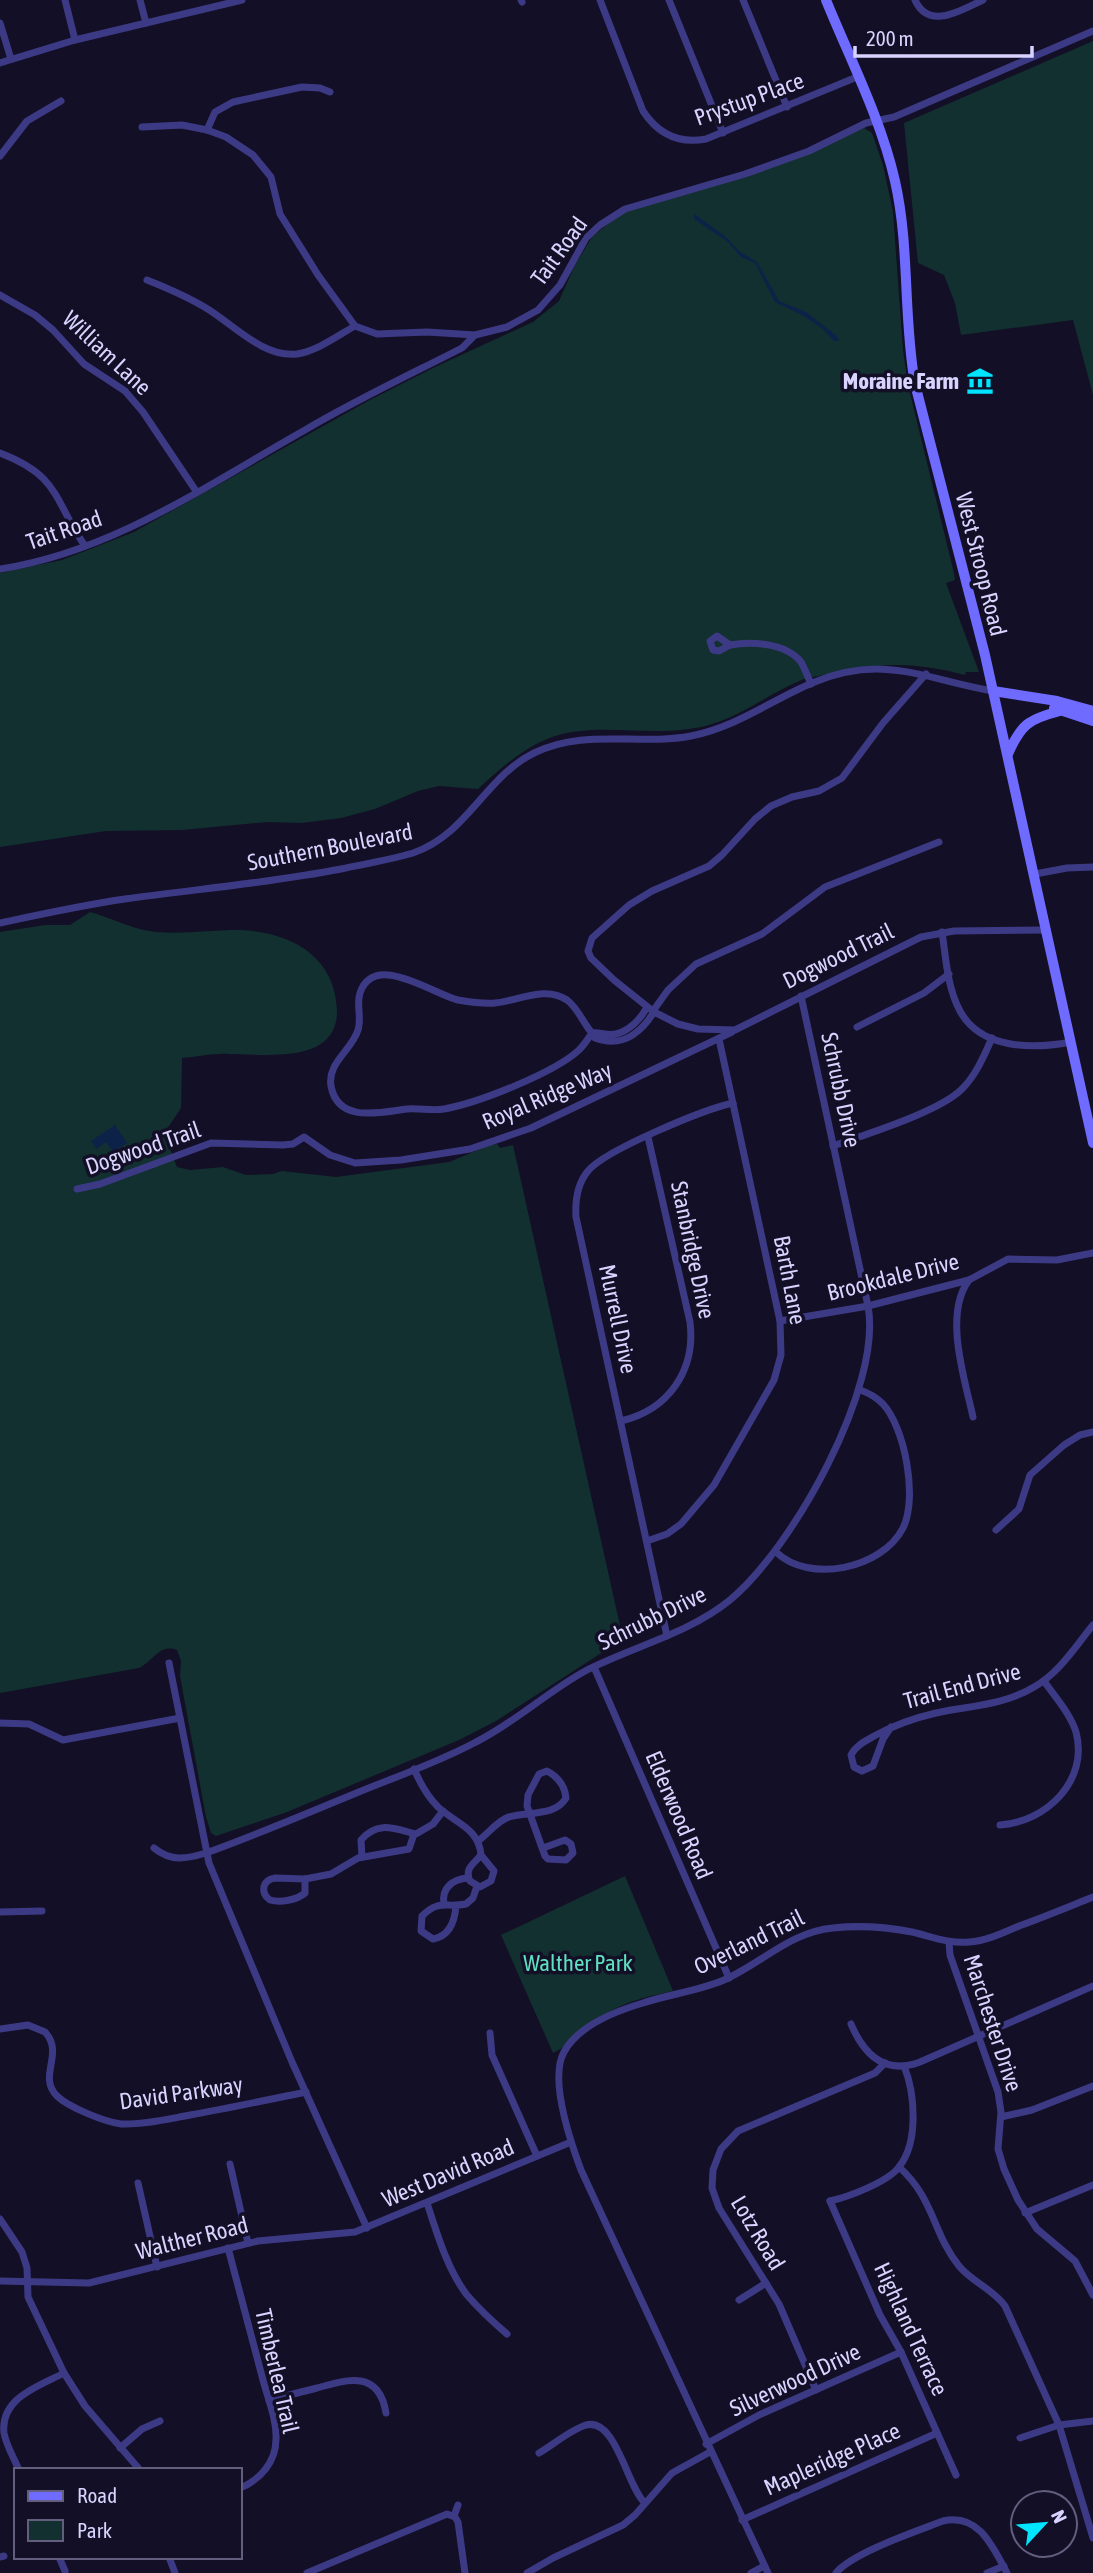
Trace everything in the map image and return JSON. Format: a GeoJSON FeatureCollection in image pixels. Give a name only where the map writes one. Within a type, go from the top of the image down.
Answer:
{"type":"FeatureCollection","features":[{"type":"Feature","properties":{"kind":"main road","name":"West Stroop Road"},"geometry":{"type":"LineString","coordinates":[[826,0],[890,160],[898,200],[908,340],[915,384],[1008,754],[1093,1143]]}},
{"type":"Feature","properties":{"kind":"main road","name":"Southern Boulevard"},"geometry":{"type":"LineString","coordinates":[[993,691],[1057,701],[1093,711]]}},
{"type":"Feature","properties":{"kind":"main road","name":"Southern Boulevard"},"geometry":{"type":"LineString","coordinates":[[1035,699],[1060,711],[1093,721]]}},
{"type":"Feature","properties":{"kind":"main road"},"geometry":{"type":"LineString","coordinates":[[1008,754],[1024,725],[1060,711]]}},
{"type":"Feature","properties":{"kind":"street"},"geometry":{"type":"LineString","coordinates":[[65,0],[75,40]]}},
{"type":"Feature","properties":{"kind":"street"},"geometry":{"type":"LineString","coordinates":[[140,0],[146,23]]}},
{"type":"Feature","properties":{"kind":"street"},"geometry":{"type":"LineString","coordinates":[[0,63],[75,40],[219,3],[242,0]]}},
{"type":"Feature","properties":{"kind":"street","name":"Prystup Place"},"geometry":{"type":"LineString","coordinates":[[600,0],[639,103],[655,127],[671,137],[690,141],[706,139],[857,77]]}},
{"type":"Feature","properties":{"kind":"street"},"geometry":{"type":"LineString","coordinates":[[669,0],[723,132]]}},
{"type":"Feature","properties":{"kind":"street"},"geometry":{"type":"LineString","coordinates":[[743,0],[787,107]]}},
{"type":"Feature","properties":{"kind":"street"},"geometry":{"type":"LineString","coordinates":[[915,0],[923,12],[943,17],[983,0]]}},
{"type":"Feature","properties":{"kind":"street"},"geometry":{"type":"LineString","coordinates":[[0,23],[11,59]]}},
{"type":"Feature","properties":{"kind":"street","name":"Tait Road"},"geometry":{"type":"LineString","coordinates":[[0,569],[40,562],[135,525],[356,401],[462,348],[475,335],[507,327],[538,310],[560,285],[586,238],[625,209],[783,161],[866,123],[894,117],[1093,31]]}},
{"type":"Feature","properties":{"kind":"street"},"geometry":{"type":"LineString","coordinates":[[207,130],[215,112],[233,102],[302,87],[320,88],[330,92]]}},
{"type":"Feature","properties":{"kind":"street"},"geometry":{"type":"LineString","coordinates":[[0,156],[27,121],[61,101]]}},
{"type":"Feature","properties":{"kind":"street"},"geometry":{"type":"LineString","coordinates":[[142,127],[182,125],[207,130],[239,145],[268,172],[280,215],[318,275],[355,326],[377,334],[428,331],[475,335]]}},
{"type":"Feature","properties":{"kind":"street"},"geometry":{"type":"LineString","coordinates":[[148,280],[204,307],[259,344],[284,354],[298,354],[313,349],[355,326]]}},
{"type":"Feature","properties":{"kind":"street","name":"William Lane"},"geometry":{"type":"LineString","coordinates":[[0,295],[35,315],[53,330],[76,357],[125,391],[143,412],[196,491]]}},
{"type":"Feature","properties":{"kind":"street"},"geometry":{"type":"LineString","coordinates":[[0,453],[31,468],[48,481],[85,546]]}},
{"type":"Feature","properties":{"kind":"street"},"geometry":{"type":"LineString","coordinates":[[730,645],[762,645],[789,652],[800,662],[811,684]]}},
{"type":"Feature","properties":{"kind":"street","name":"Southern Boulevard"},"geometry":{"type":"LineString","coordinates":[[0,923],[77,906],[317,874],[399,857],[427,847],[448,834],[500,776],[522,759],[543,749],[586,738],[662,740],[694,735],[744,719],[811,684],[839,674],[870,669],[900,669],[993,691]]}},
{"type":"Feature","properties":{"kind":"street","name":"Dogwood Trail"},"geometry":{"type":"LineString","coordinates":[[926,674],[883,723],[842,778],[828,787],[771,806],[755,818],[709,866],[652,891],[629,905],[592,938],[588,947],[589,955],[649,1013],[688,1027],[709,1031],[734,1030],[921,937],[942,932],[1047,930]]}},
{"type":"Feature","properties":{"kind":"street"},"geometry":{"type":"LineString","coordinates":[[649,1013],[668,990],[696,964],[762,934],[825,887],[939,842]]}},
{"type":"Feature","properties":{"kind":"street"},"geometry":{"type":"LineString","coordinates":[[1035,874],[1067,868],[1093,867]]}},
{"type":"Feature","properties":{"kind":"street"},"geometry":{"type":"LineString","coordinates":[[942,932],[948,974],[956,1003],[965,1020],[992,1038],[1025,1046],[1051,1046],[1071,1042]]}},
{"type":"Feature","properties":{"kind":"street"},"geometry":{"type":"LineString","coordinates":[[857,1027],[925,993],[948,974]]}},
{"type":"Feature","properties":{"kind":"street","name":"Royal Ridge Way"},"geometry":{"type":"LineString","coordinates":[[592,1033],[580,1049],[547,1069],[478,1101],[448,1108],[363,1114],[348,1109],[339,1102],[331,1084],[334,1067],[358,1031],[360,992],[372,978],[384,975],[403,978],[448,997],[469,1001],[496,1003],[536,994],[555,995],[571,1003],[592,1033],[621,1041],[632,1037],[649,1013]]}},
{"type":"Feature","properties":{"kind":"street","name":"Schrubb Drive"},"geometry":{"type":"LineString","coordinates":[[154,1848],[175,1859],[206,1853],[414,1769],[490,1735],[559,1687],[594,1667],[681,1630],[729,1601],[776,1552],[820,1477],[860,1390],[870,1331],[867,1306],[801,996]]}},
{"type":"Feature","properties":{"kind":"street","name":"Royal Ridge Way"},"geometry":{"type":"LineString","coordinates":[[608,1038],[649,1013]]}},
{"type":"Feature","properties":{"kind":"street"},"geometry":{"type":"LineString","coordinates":[[629,1027],[632,1037]]}},
{"type":"Feature","properties":{"kind":"street"},"geometry":{"type":"LineString","coordinates":[[719,1038],[734,1030]]}},
{"type":"Feature","properties":{"kind":"street","name":"Royal Ridge Way"},"geometry":{"type":"LineString","coordinates":[[304,1137],[330,1155],[355,1163],[414,1158],[470,1149],[531,1128],[719,1038]]}},
{"type":"Feature","properties":{"kind":"street","name":"Barth Lane"},"geometry":{"type":"LineString","coordinates":[[647,1541],[667,1534],[681,1524],[714,1485],[774,1380],[781,1355],[780,1321],[719,1038]]}},
{"type":"Feature","properties":{"kind":"street"},"geometry":{"type":"LineString","coordinates":[[834,1146],[953,1097],[974,1075],[992,1038]]}},
{"type":"Feature","properties":{"kind":"street","name":"Murrell Drive"},"geometry":{"type":"LineString","coordinates":[[667,1636],[575,1205],[580,1183],[593,1165],[703,1111],[733,1103]]}},
{"type":"Feature","properties":{"kind":"street","name":"Dogwood Trail"},"geometry":{"type":"LineString","coordinates":[[77,1189],[100,1184],[211,1143],[283,1145],[304,1137]]}},
{"type":"Feature","properties":{"kind":"street","name":"Stanbridge Drive"},"geometry":{"type":"LineString","coordinates":[[621,1422],[652,1410],[675,1385],[688,1359],[691,1339],[687,1308],[648,1137]]}},
{"type":"Feature","properties":{"kind":"street","name":"Brookdale Drive"},"geometry":{"type":"LineString","coordinates":[[780,1321],[867,1306],[969,1280],[1008,1259],[1057,1260],[1093,1253]]}},
{"type":"Feature","properties":{"kind":"street"},"geometry":{"type":"LineString","coordinates":[[969,1280],[959,1305],[957,1331],[973,1417]]}},
{"type":"Feature","properties":{"kind":"street"},"geometry":{"type":"LineString","coordinates":[[776,1552],[800,1568],[822,1571],[843,1567],[883,1550],[899,1535],[904,1526],[909,1508],[909,1492],[899,1435],[882,1403],[860,1390]]}},
{"type":"Feature","properties":{"kind":"street"},"geometry":{"type":"LineString","coordinates":[[996,1530],[1019,1509],[1030,1475],[1064,1445],[1080,1435],[1093,1432]]}},
{"type":"Feature","properties":{"kind":"street","name":"Trail End Drive"},"geometry":{"type":"LineString","coordinates":[[895,1725],[883,1739],[873,1766],[866,1771],[857,1769],[851,1763],[853,1750],[895,1725],[936,1713],[1007,1699],[1044,1681],[1093,1625]]}},
{"type":"Feature","properties":{"kind":"street","name":"West David Road"},"geometry":{"type":"LineString","coordinates":[[169,1663],[206,1853],[214,1878],[367,2228],[571,2142]]}},
{"type":"Feature","properties":{"kind":"street","name":"Elderwood Road"},"geometry":{"type":"LineString","coordinates":[[594,1667],[729,1978]]}},
{"type":"Feature","properties":{"kind":"street"},"geometry":{"type":"LineString","coordinates":[[1000,1825],[1018,1822],[1055,1802],[1067,1788],[1076,1770],[1079,1752],[1072,1723],[1044,1681]]}},
{"type":"Feature","properties":{"kind":"street"},"geometry":{"type":"LineString","coordinates":[[0,1723],[29,1724],[62,1740],[180,1718]]}},
{"type":"Feature","properties":{"kind":"street"},"geometry":{"type":"LineString","coordinates":[[414,1769],[426,1793],[443,1811],[466,1826],[478,1841],[481,1855],[492,1867],[494,1876],[488,1884],[477,1886]]}},
{"type":"Feature","properties":{"kind":"street"},"geometry":{"type":"LineString","coordinates":[[478,1841],[504,1818],[528,1814],[551,1809],[565,1801],[564,1788],[551,1773],[543,1771],[526,1800],[528,1814],[543,1848]]}},
{"type":"Feature","properties":{"kind":"street"},"geometry":{"type":"LineString","coordinates":[[362,1857],[361,1840],[366,1835],[391,1826],[414,1833],[429,1826],[443,1811]]}},
{"type":"Feature","properties":{"kind":"street"},"geometry":{"type":"LineString","coordinates":[[305,1879],[305,1893],[300,1897],[274,1902],[264,1894],[264,1886],[270,1879],[326,1876],[362,1857],[409,1849],[414,1833]]}},
{"type":"Feature","properties":{"kind":"street"},"geometry":{"type":"LineString","coordinates":[[468,1878],[468,1870],[481,1855]]}},
{"type":"Feature","properties":{"kind":"street"},"geometry":{"type":"LineString","coordinates":[[444,1904],[442,1895],[448,1886],[458,1879],[468,1878],[477,1886]]}},
{"type":"Feature","properties":{"kind":"street"},"geometry":{"type":"LineString","coordinates":[[456,1905],[454,1920],[440,1938],[429,1938],[421,1931],[420,1921],[432,1907],[470,1902],[477,1886]]}},
{"type":"Feature","properties":{"kind":"street","name":"Overland Trail"},"geometry":{"type":"LineString","coordinates":[[571,2142],[558,2077],[560,2061],[570,2044],[590,2027],[620,2011],[729,1978],[789,1941],[810,1932],[830,1928],[886,1928],[950,1942],[970,1942],[989,1938],[1093,1897]]}},
{"type":"Feature","properties":{"kind":"street"},"geometry":{"type":"LineString","coordinates":[[0,1912],[42,1911]]}},
{"type":"Feature","properties":{"kind":"street","name":"Marchester Drive"},"geometry":{"type":"LineString","coordinates":[[950,1942],[950,1955],[995,2083],[1001,2116],[998,2141],[1000,2159],[1025,2213],[1037,2229],[1075,2261],[1093,2295]]}},
{"type":"Feature","properties":{"kind":"street"},"geometry":{"type":"LineString","coordinates":[[851,2024],[865,2049],[885,2063],[904,2066],[920,2062],[1093,1986]]}},
{"type":"Feature","properties":{"kind":"street","name":"David Parkway"},"geometry":{"type":"LineString","coordinates":[[0,2029],[28,2025],[45,2032],[54,2049],[49,2077],[54,2093],[66,2103],[112,2122],[160,2120],[306,2092]]}},
{"type":"Feature","properties":{"kind":"street"},"geometry":{"type":"LineString","coordinates":[[490,2033],[492,2055],[537,2156]]}},
{"type":"Feature","properties":{"kind":"street","name":"Lotz Road"},"geometry":{"type":"LineString","coordinates":[[816,2390],[785,2317],[719,2208],[714,2195],[713,2170],[721,2149],[732,2136],[749,2125],[875,2073],[885,2063]]}},
{"type":"Feature","properties":{"kind":"street"},"geometry":{"type":"LineString","coordinates":[[821,2198],[830,2201],[874,2184],[899,2167],[908,2149],[913,2110],[913,2093],[904,2066]]}},
{"type":"Feature","properties":{"kind":"street"},"geometry":{"type":"LineString","coordinates":[[1001,2116],[1032,2110],[1093,2086]]}},
{"type":"Feature","properties":{"kind":"street"},"geometry":{"type":"LineString","coordinates":[[571,2142],[587,2186],[766,2570],[751,2573]]}},
{"type":"Feature","properties":{"kind":"street"},"geometry":{"type":"LineString","coordinates":[[230,2164],[248,2243]]}},
{"type":"Feature","properties":{"kind":"street"},"geometry":{"type":"LineString","coordinates":[[899,2167],[920,2189],[960,2268],[996,2296],[1004,2306],[1059,2426],[1093,2538]]}},
{"type":"Feature","properties":{"kind":"street"},"geometry":{"type":"LineString","coordinates":[[138,2183],[157,2267]]}},
{"type":"Feature","properties":{"kind":"street"},"geometry":{"type":"LineString","coordinates":[[1025,2213],[1093,2185]]}},
{"type":"Feature","properties":{"kind":"street","name":"Highland Terrace"},"geometry":{"type":"LineString","coordinates":[[830,2201],[880,2315],[901,2353],[956,2474]]}},
{"type":"Feature","properties":{"kind":"street"},"geometry":{"type":"LineString","coordinates":[[427,2203],[461,2286],[476,2305],[507,2334]]}},
{"type":"Feature","properties":{"kind":"street"},"geometry":{"type":"LineString","coordinates":[[0,2219],[22,2252],[27,2269],[28,2297],[64,2374],[85,2406],[138,2468]]}},
{"type":"Feature","properties":{"kind":"street","name":"Walther Road"},"geometry":{"type":"LineString","coordinates":[[0,2281],[89,2283],[248,2243],[346,2234],[367,2228]]}},
{"type":"Feature","properties":{"kind":"street","name":"Timberlea Trail"},"geometry":{"type":"LineString","coordinates":[[228,2248],[269,2401],[276,2439],[272,2457],[257,2479],[242,2487]]}},
{"type":"Feature","properties":{"kind":"street"},"geometry":{"type":"LineString","coordinates":[[739,2300],[766,2283]]}},
{"type":"Feature","properties":{"kind":"street","name":"Silverwood Drive"},"geometry":{"type":"LineString","coordinates":[[706,2444],[759,2415],[901,2353]]}},
{"type":"Feature","properties":{"kind":"street"},"geometry":{"type":"LineString","coordinates":[[18,2468],[4,2434],[8,2412],[24,2393],[64,2374]]}},
{"type":"Feature","properties":{"kind":"street"},"geometry":{"type":"LineString","coordinates":[[269,2401],[355,2379],[378,2391],[386,2413]]}},
{"type":"Feature","properties":{"kind":"street"},"geometry":{"type":"LineString","coordinates":[[120,2448],[142,2429],[160,2421]]}},
{"type":"Feature","properties":{"kind":"street"},"geometry":{"type":"LineString","coordinates":[[1020,2438],[1059,2426],[1093,2421]]}},
{"type":"Feature","properties":{"kind":"street"},"geometry":{"type":"LineString","coordinates":[[539,2454],[583,2426],[600,2426],[608,2432],[635,2490],[645,2503]]}},
{"type":"Feature","properties":{"kind":"street","name":"Mapleridge Place"},"geometry":{"type":"LineString","coordinates":[[742,2520],[937,2433]]}},
{"type":"Feature","properties":{"kind":"street"},"geometry":{"type":"LineString","coordinates":[[527,2573],[623,2525],[672,2473],[710,2452]]}},
{"type":"Feature","properties":{"kind":"street"},"geometry":{"type":"LineString","coordinates":[[453,2516],[458,2505]]}},
{"type":"Feature","properties":{"kind":"street"},"geometry":{"type":"LineString","coordinates":[[307,2573],[443,2515],[453,2516],[458,2522],[465,2573]]}},
{"type":"Feature","properties":{"kind":"street"},"geometry":{"type":"LineString","coordinates":[[836,2573],[866,2554],[947,2520],[977,2527],[995,2548],[1006,2570],[987,2573]]}},
{"type":"Feature","properties":{"kind":"street"},"geometry":{"type":"LineString","coordinates":[[60,2559],[65,2571]]}},
{"type":"Feature","properties":{"kind":"green space"},"geometry":{"type":"Polygon","coordinates":[[[1093,41],[1093,395],[1073,320],[961,335],[955,303],[944,275],[918,263],[904,123],[1093,41]]]}},
{"type":"Feature","properties":{"kind":"green space"},"geometry":{"type":"Polygon","coordinates":[[[864,128],[872,133],[883,165],[893,212],[908,385],[954,573],[955,580],[946,583],[979,672],[966,672],[965,675],[910,665],[857,668],[792,684],[722,721],[709,725],[674,731],[589,730],[558,735],[521,753],[478,789],[439,786],[341,818],[182,830],[106,831],[0,847],[0,573],[62,560],[134,532],[368,401],[533,322],[559,301],[574,267],[592,237],[619,215],[864,128]]]}},
{"type":"Feature","properties":{"kind":"green space"},"geometry":{"type":"Polygon","coordinates":[[[90,912],[156,932],[250,931],[286,939],[316,958],[327,972],[334,990],[337,1010],[334,1028],[326,1040],[313,1048],[280,1055],[223,1054],[182,1058],[181,1108],[167,1129],[169,1146],[177,1167],[190,1170],[223,1167],[246,1175],[282,1171],[336,1177],[449,1162],[490,1145],[497,1144],[500,1148],[513,1145],[623,1639],[496,1721],[459,1740],[287,1812],[216,1836],[211,1833],[206,1817],[177,1650],[171,1648],[161,1651],[139,1668],[0,1693],[0,932],[45,925],[70,925],[90,912]]]}},
{"type":"Feature","properties":{"kind":"green space","name":"Walther Park"},"geometry":{"type":"Polygon","coordinates":[[[625,1876],[673,1991],[613,2009],[553,2053],[501,1935],[625,1876]]]}},
{"type":"Feature","properties":{"kind":"water"},"geometry":{"type":"Polygon","coordinates":[[[694,214],[725,236],[739,251],[757,262],[779,301],[806,312],[837,336],[839,341],[834,341],[823,329],[804,316],[775,302],[755,263],[741,257],[728,242],[694,219],[694,214]]]}},
{"type":"Feature","properties":{"kind":"water"},"geometry":{"type":"Polygon","coordinates":[[[115,1125],[127,1143],[113,1152],[106,1142],[96,1149],[91,1141],[115,1125]]]}},
{"type":"Feature","properties":{"kind":"place","name":"Moraine Farm"},"geometry":{"type":"Point","coordinates":[980,381]}}]}
